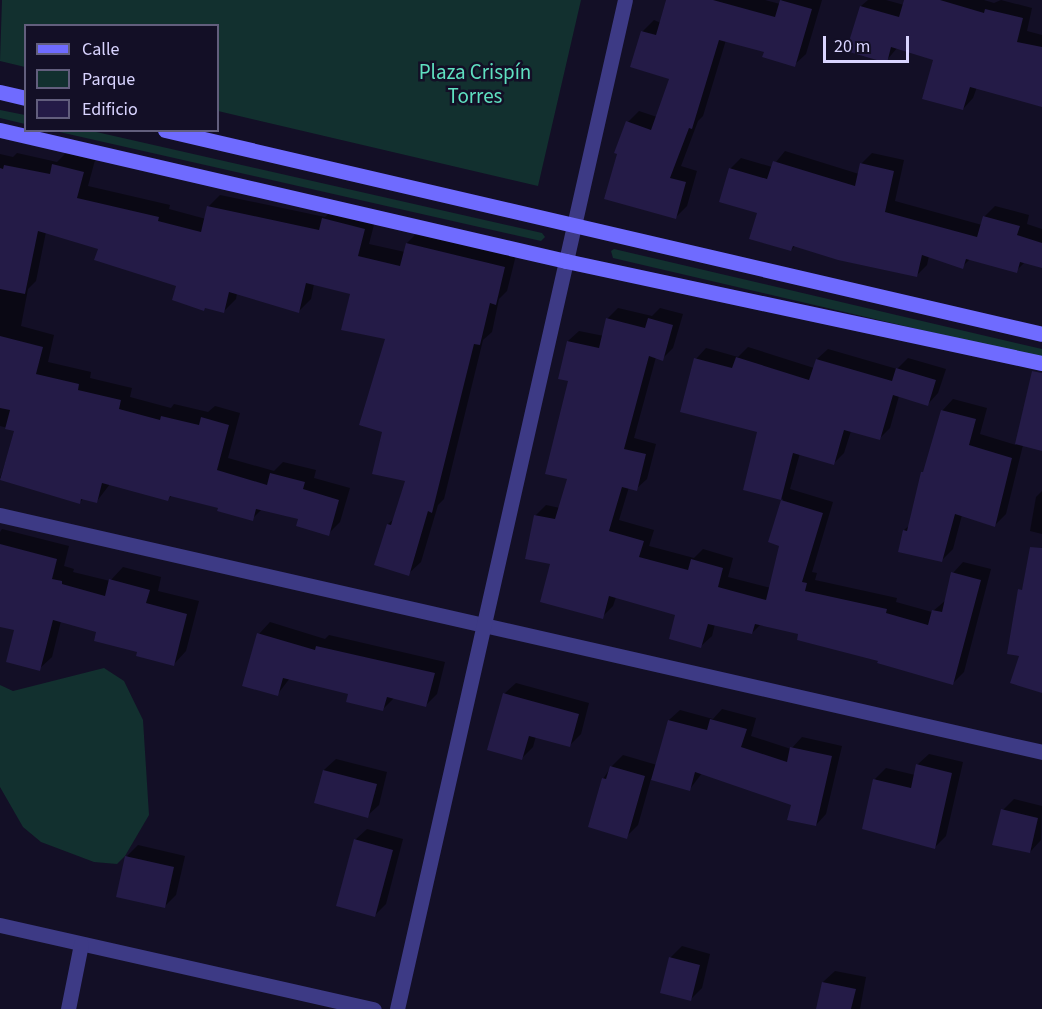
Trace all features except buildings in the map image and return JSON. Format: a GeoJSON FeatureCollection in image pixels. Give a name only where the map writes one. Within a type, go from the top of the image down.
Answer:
{"type":"FeatureCollection","features":[{"type":"Feature","properties":{"kind":"street"},"geometry":{"type":"LineString","coordinates":[[397,1009],[625,0]]}},
{"type":"Feature","properties":{"kind":"street"},"geometry":{"type":"LineString","coordinates":[[0,92],[24,98]]}},
{"type":"Feature","properties":{"kind":"street"},"geometry":{"type":"LineString","coordinates":[[0,130],[566,261],[1042,363]]}},
{"type":"Feature","properties":{"kind":"street"},"geometry":{"type":"LineString","coordinates":[[174,132],[1042,334]]}},
{"type":"Feature","properties":{"kind":"street"},"geometry":{"type":"LineString","coordinates":[[0,515],[1042,752]]}},
{"type":"Feature","properties":{"kind":"street"},"geometry":{"type":"LineString","coordinates":[[0,925],[374,1009]]}},
{"type":"Feature","properties":{"kind":"street"},"geometry":{"type":"LineString","coordinates":[[68,1009],[81,944]]}},
{"type":"Feature","properties":{"kind":"green space","name":"Plaza Crispín Torres"},"geometry":{"type":"Polygon","coordinates":[[[2,0],[581,0],[538,186],[219,111],[219,24],[24,24],[24,67],[0,61],[2,0]]]}},
{"type":"Feature","properties":{"kind":"green space"},"geometry":{"type":"Polygon","coordinates":[[[0,110],[24,115],[24,124],[0,118],[0,110]]]}},
{"type":"Feature","properties":{"kind":"green space"},"geometry":{"type":"Polygon","coordinates":[[[59,132],[96,132],[542,233],[545,237],[541,241],[59,132]]]}},
{"type":"Feature","properties":{"kind":"green space"},"geometry":{"type":"Polygon","coordinates":[[[614,249],[1042,349],[1042,358],[613,258],[611,251],[614,249]]]}},
{"type":"Feature","properties":{"kind":"green space"},"geometry":{"type":"Polygon","coordinates":[[[104,668],[124,681],[143,720],[149,815],[125,856],[117,864],[94,862],[41,842],[23,827],[0,787],[0,685],[13,691],[104,668]]]}}]}
